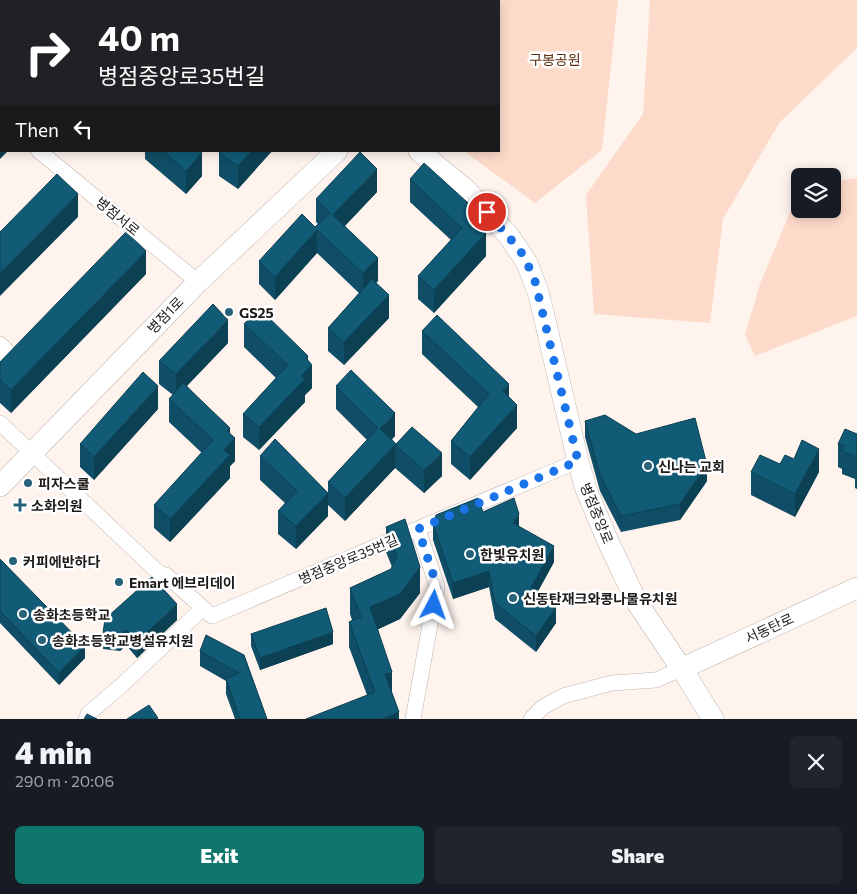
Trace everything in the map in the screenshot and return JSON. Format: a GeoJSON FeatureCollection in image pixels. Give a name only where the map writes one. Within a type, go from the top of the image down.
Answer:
{"type":"FeatureCollection","features":[{"type":"Feature","properties":{"kind":"street","name":"병점서로"},"geometry":{"type":"LineString","coordinates":[[40,152],[198,282]]}},
{"type":"Feature","properties":{"kind":"street","name":"병점1로"},"geometry":{"type":"LineString","coordinates":[[0,486],[198,282],[336,152]]}},
{"type":"Feature","properties":{"kind":"street","name":"병점중앙로"},"geometry":{"type":"LineString","coordinates":[[420,152],[465,189],[509,236],[527,263],[539,295],[578,461],[586,489],[603,531],[636,601],[713,719]]}},
{"type":"Feature","properties":{"kind":"street"},"geometry":{"type":"LineString","coordinates":[[0,344],[8,352],[0,360]]}},
{"type":"Feature","properties":{"kind":"street"},"geometry":{"type":"LineString","coordinates":[[0,423],[160,574],[166,576],[204,608],[122,686],[89,713],[86,719]]}},
{"type":"Feature","properties":{"kind":"street","name":"병점중앙로35번길"},"geometry":{"type":"LineString","coordinates":[[204,608],[212,616],[578,461]]}},
{"type":"Feature","properties":{"kind":"street"},"geometry":{"type":"LineString","coordinates":[[413,719],[437,586],[418,529]]}},
{"type":"Feature","properties":{"kind":"street","name":"서동탄로"},"geometry":{"type":"LineString","coordinates":[[681,669],[857,588]]}},
{"type":"Feature","properties":{"kind":"street"},"geometry":{"type":"LineString","coordinates":[[532,719],[543,707],[563,696],[612,683],[656,680],[681,669]]}},
{"type":"Feature","properties":{"kind":"green space","name":"구봉공원"},"geometry":{"type":"Polygon","coordinates":[[[500,0],[618,0],[602,150],[535,203],[465,152],[500,152],[500,0]]]}},
{"type":"Feature","properties":{"kind":"green space"},"geometry":{"type":"Polygon","coordinates":[[[650,0],[857,0],[857,48],[779,123],[723,219],[710,323],[594,314],[586,195],[643,114],[650,0]]]}},
{"type":"Feature","properties":{"kind":"green space"},"geometry":{"type":"Polygon","coordinates":[[[857,178],[857,316],[755,356],[745,335],[760,284],[791,210],[791,218],[841,218],[841,181],[857,178]]]}},
{"type":"Feature","properties":{"kind":"building"},"geometry":{"type":"Polygon","coordinates":[[[164,152],[201,152],[186,171],[164,152]]]}},
{"type":"Feature","properties":{"kind":"building"},"geometry":{"type":"Polygon","coordinates":[[[220,152],[251,152],[238,166],[220,152]]]}},
{"type":"Feature","properties":{"kind":"building"},"geometry":{"type":"Polygon","coordinates":[[[360,152],[377,169],[333,215],[378,258],[363,273],[317,230],[275,277],[259,261],[302,214],[315,227],[330,213],[316,199],[360,152]]]}},
{"type":"Feature","properties":{"kind":"building"},"geometry":{"type":"Polygon","coordinates":[[[424,163],[478,212],[472,219],[486,233],[434,290],[418,276],[462,228],[410,179],[424,163]]]}},
{"type":"Feature","properties":{"kind":"building"},"geometry":{"type":"Polygon","coordinates":[[[57,174],[78,194],[0,273],[0,232],[57,174]]]}},
{"type":"Feature","properties":{"kind":"building"},"geometry":{"type":"Polygon","coordinates":[[[126,232],[146,251],[11,390],[0,380],[0,362],[126,232]]]}},
{"type":"Feature","properties":{"kind":"building"},"geometry":{"type":"Polygon","coordinates":[[[372,279],[389,295],[344,342],[328,328],[372,279]]]}},
{"type":"Feature","properties":{"kind":"building"},"geometry":{"type":"Polygon","coordinates":[[[213,304],[228,320],[176,374],[159,361],[213,304]]]}},
{"type":"Feature","properties":{"kind":"building"},"geometry":{"type":"Polygon","coordinates":[[[259,308],[308,356],[306,358],[312,365],[301,376],[305,379],[259,427],[243,414],[288,365],[244,324],[259,308]]]}},
{"type":"Feature","properties":{"kind":"building"},"geometry":{"type":"Polygon","coordinates":[[[437,315],[509,384],[503,391],[517,405],[470,457],[451,441],[489,394],[422,331],[437,315]]]}},
{"type":"Feature","properties":{"kind":"building"},"geometry":{"type":"Polygon","coordinates":[[[351,370],[395,413],[380,429],[396,444],[412,427],[442,453],[424,470],[395,445],[345,498],[328,482],[378,428],[336,386],[351,370]]]}},
{"type":"Feature","properties":{"kind":"building"},"geometry":{"type":"Polygon","coordinates":[[[143,372],[158,386],[94,457],[80,444],[143,372]]]}},
{"type":"Feature","properties":{"kind":"building"},"geometry":{"type":"Polygon","coordinates":[[[183,383],[230,428],[227,431],[235,438],[224,450],[230,455],[170,519],[154,505],[213,440],[169,399],[183,383]]]}},
{"type":"Feature","properties":{"kind":"building","name":"신나는 교회"},"geometry":{"type":"Polygon","coordinates":[[[605,415],[636,434],[695,418],[707,465],[680,504],[621,516],[600,475],[585,421],[605,415]]]}},
{"type":"Feature","properties":{"kind":"building"},"geometry":{"type":"Polygon","coordinates":[[[845,429],[857,434],[857,457],[842,451],[844,446],[838,444],[845,429]]]}},
{"type":"Feature","properties":{"kind":"building"},"geometry":{"type":"Polygon","coordinates":[[[275,439],[328,493],[296,526],[278,511],[297,491],[260,456],[275,439]]]}},
{"type":"Feature","properties":{"kind":"building"},"geometry":{"type":"Polygon","coordinates":[[[802,440],[819,449],[795,494],[751,472],[760,455],[780,464],[785,455],[794,459],[802,440]]]}},
{"type":"Feature","properties":{"kind":"building"},"geometry":{"type":"Polygon","coordinates":[[[478,498],[483,512],[514,498],[519,514],[513,523],[554,546],[531,588],[556,607],[536,636],[495,603],[489,571],[453,583],[433,524],[436,515],[478,498]]]}},
{"type":"Feature","properties":{"kind":"building"},"geometry":{"type":"Polygon","coordinates":[[[405,519],[420,567],[400,594],[370,607],[392,672],[385,674],[399,712],[382,719],[306,719],[375,692],[349,622],[361,617],[350,588],[391,569],[397,555],[386,527],[405,519]]]}},
{"type":"Feature","properties":{"kind":"building","name":"송화초등학교병설유치원"},"geometry":{"type":"Polygon","coordinates":[[[0,559],[85,646],[59,673],[0,611],[0,559]]]}},
{"type":"Feature","properties":{"kind":"building"},"geometry":{"type":"Polygon","coordinates":[[[152,577],[177,604],[137,642],[126,630],[120,635],[103,633],[105,619],[152,577]]]}},
{"type":"Feature","properties":{"kind":"building"},"geometry":{"type":"Polygon","coordinates":[[[326,608],[333,632],[260,658],[251,634],[326,608]]]}},
{"type":"Feature","properties":{"kind":"building"},"geometry":{"type":"Polygon","coordinates":[[[206,635],[244,655],[267,719],[240,719],[226,679],[239,673],[200,651],[206,635]]]}},
{"type":"Feature","properties":{"kind":"building"},"geometry":{"type":"Polygon","coordinates":[[[149,705],[157,719],[127,719],[149,705]]]}},
{"type":"Feature","properties":{"kind":"building"},"geometry":{"type":"Polygon","coordinates":[[[87,714],[97,719],[84,719],[87,714]]]}},
{"type":"Feature","properties":{"kind":"place","name":"GS25"},"geometry":{"type":"Point","coordinates":[229,312]}},
{"type":"Feature","properties":{"kind":"place","name":"신나는 교회"},"geometry":{"type":"Point","coordinates":[648,466]}},
{"type":"Feature","properties":{"kind":"place","name":"피자스쿨"},"geometry":{"type":"Point","coordinates":[28,483]}},
{"type":"Feature","properties":{"kind":"place","name":"소화의원"},"geometry":{"type":"Point","coordinates":[20,505]}},
{"type":"Feature","properties":{"kind":"place","name":"한빛유치원"},"geometry":{"type":"Point","coordinates":[470,554]}},
{"type":"Feature","properties":{"kind":"place","name":"커피에반하다"},"geometry":{"type":"Point","coordinates":[13,561]}},
{"type":"Feature","properties":{"kind":"place","name":"Emart 에브리데이"},"geometry":{"type":"Point","coordinates":[119,582]}},
{"type":"Feature","properties":{"kind":"place","name":"신동탄재크와콩나물유치원"},"geometry":{"type":"Point","coordinates":[513,598]}},
{"type":"Feature","properties":{"kind":"place","name":"송화초등학교"},"geometry":{"type":"Point","coordinates":[23,614]}},
{"type":"Feature","properties":{"kind":"place","name":"송화초등학교병설유치원"},"geometry":{"type":"Point","coordinates":[42,640]}},
{"type":"Feature","properties":{"kind":"route"},"geometry":{"type":"LineString","coordinates":[[434,605],[437,586],[418,529],[578,461],[534,277],[520,250],[487,212]]}}]}
